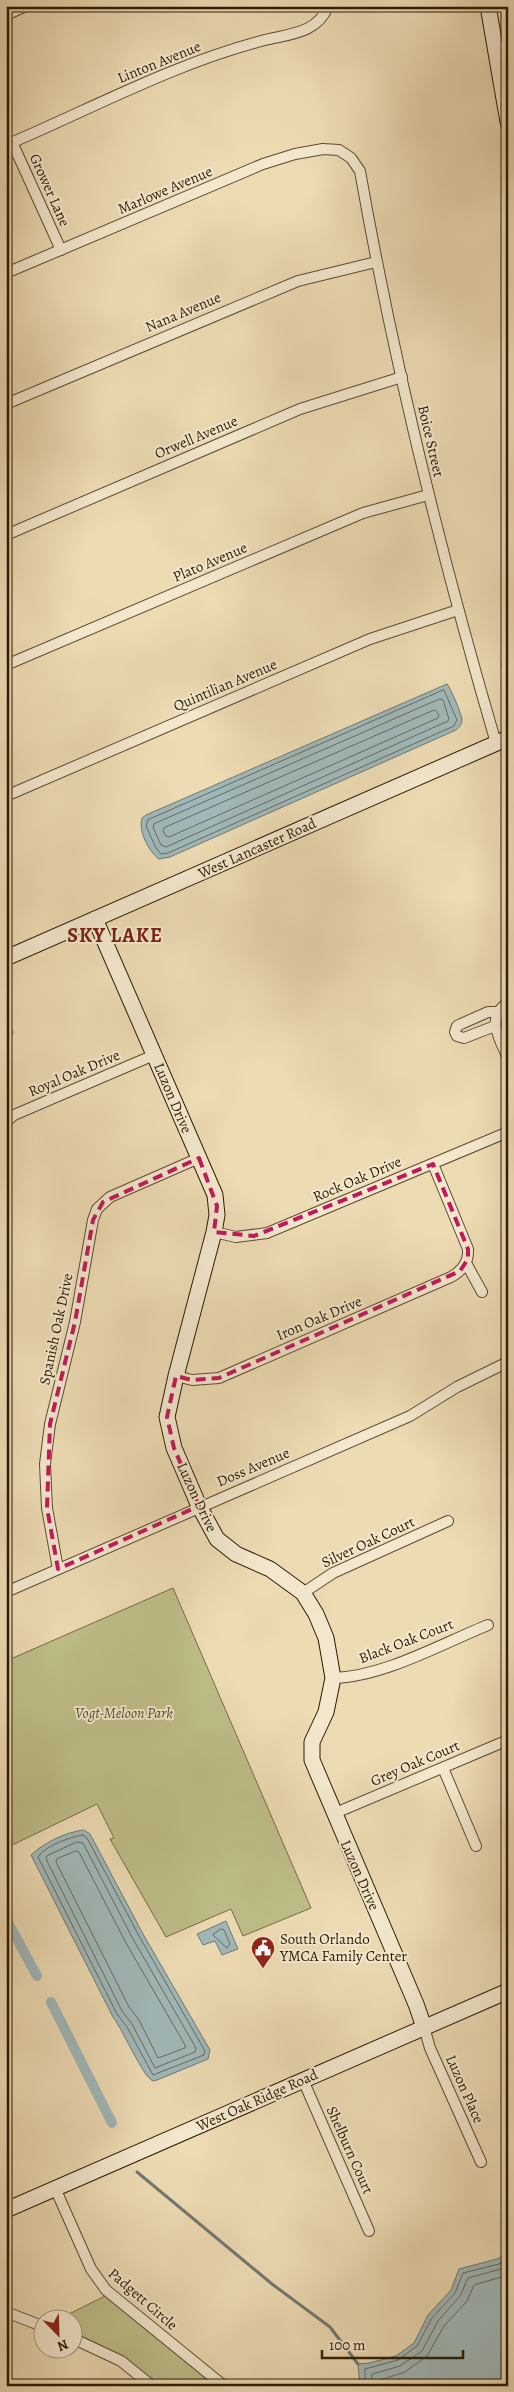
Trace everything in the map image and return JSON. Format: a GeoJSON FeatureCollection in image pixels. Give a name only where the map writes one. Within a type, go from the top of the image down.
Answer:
{"type":"FeatureCollection","features":[{"type":"Feature","properties":{"kind":"street"},"geometry":{"type":"LineString","coordinates":[[6,15],[26,6]]}},
{"type":"Feature","properties":{"kind":"street"},"geometry":{"type":"LineString","coordinates":[[488,6],[508,122]]}},
{"type":"Feature","properties":{"kind":"street","name":"Linton Avenue"},"geometry":{"type":"LineString","coordinates":[[9,143],[181,68],[239,47],[310,29],[326,11]]}},
{"type":"Feature","properties":{"kind":"street","name":"Grower Lane"},"geometry":{"type":"LineString","coordinates":[[9,143],[61,250]]}},
{"type":"Feature","properties":{"kind":"street","name":"Marlowe Avenue"},"geometry":{"type":"LineString","coordinates":[[6,274],[263,164],[314,150],[339,150]]}},
{"type":"Feature","properties":{"kind":"street","name":"Boice Street"},"geometry":{"type":"LineString","coordinates":[[339,150],[351,158],[360,171],[376,262],[428,495],[458,610],[502,741]]}},
{"type":"Feature","properties":{"kind":"street","name":"Nana Avenue"},"geometry":{"type":"LineString","coordinates":[[6,404],[298,281],[376,262]]}},
{"type":"Feature","properties":{"kind":"street","name":"Orwell Avenue"},"geometry":{"type":"LineString","coordinates":[[6,535],[300,408],[402,377]]}},
{"type":"Feature","properties":{"kind":"street","name":"Plato Avenue"},"geometry":{"type":"LineString","coordinates":[[6,665],[363,513],[428,495]]}},
{"type":"Feature","properties":{"kind":"street","name":"Quintilian Avenue"},"geometry":{"type":"LineString","coordinates":[[6,796],[370,639],[458,610]]}},
{"type":"Feature","properties":{"kind":"street","name":"West Lancaster Road"},"geometry":{"type":"LineString","coordinates":[[6,958],[502,741]]}},
{"type":"Feature","properties":{"kind":"street","name":"Luzon Drive"},"geometry":{"type":"LineString","coordinates":[[95,919],[215,1195],[217,1206],[214,1232],[176,1376],[167,1418],[174,1448],[199,1506],[217,1539],[236,1554],[270,1569],[303,1593],[316,1614],[326,1638],[333,1678],[326,1712],[312,1742],[312,1760],[333,1814],[416,2004],[424,2027]]}},
{"type":"Feature","properties":{"kind":"street"},"geometry":{"type":"LineString","coordinates":[[508,1003],[498,1012],[495,1026],[508,1058]]}},
{"type":"Feature","properties":{"kind":"street"},"geometry":{"type":"LineString","coordinates":[[495,1026],[464,1038],[458,1036],[455,1032],[460,1024],[488,1012],[498,1012]]}},
{"type":"Feature","properties":{"kind":"street","name":"Royal Oak Drive"},"geometry":{"type":"LineString","coordinates":[[6,1122],[14,1115],[154,1055]]}},
{"type":"Feature","properties":{"kind":"street","name":"Rock Oak Drive"},"geometry":{"type":"LineString","coordinates":[[214,1232],[236,1238],[267,1233],[508,1132]]}},
{"type":"Feature","properties":{"kind":"street","name":"Spanish Oak Drive"},"geometry":{"type":"LineString","coordinates":[[58,1569],[46,1508],[45,1464],[50,1424],[75,1322],[93,1220],[97,1209],[110,1197],[199,1158]]}},
{"type":"Feature","properties":{"kind":"street"},"geometry":{"type":"LineString","coordinates":[[432,1164],[466,1243],[468,1254],[466,1263],[482,1292]]}},
{"type":"Feature","properties":{"kind":"street","name":"Iron Oak Drive"},"geometry":{"type":"LineString","coordinates":[[176,1376],[192,1380],[219,1378],[451,1277],[460,1271],[466,1263]]}},
{"type":"Feature","properties":{"kind":"street","name":"Doss Avenue"},"geometry":{"type":"LineString","coordinates":[[6,1592],[199,1506],[410,1416],[456,1387],[508,1362]]}},
{"type":"Feature","properties":{"kind":"street","name":"Silver Oak Court"},"geometry":{"type":"LineString","coordinates":[[303,1593],[333,1573],[448,1521]]}},
{"type":"Feature","properties":{"kind":"street","name":"Black Oak Court"},"geometry":{"type":"LineString","coordinates":[[333,1678],[353,1677],[376,1671],[488,1625]]}},
{"type":"Feature","properties":{"kind":"street","name":"Grey Oak Court"},"geometry":{"type":"LineString","coordinates":[[333,1814],[508,1740]]}},
{"type":"Feature","properties":{"kind":"street"},"geometry":{"type":"LineString","coordinates":[[443,1768],[476,1846]]}},
{"type":"Feature","properties":{"kind":"street","name":"West Oak Ridge Road"},"geometry":{"type":"LineString","coordinates":[[6,2210],[508,1991]]}},
{"type":"Feature","properties":{"kind":"street","name":"Luzon Place"},"geometry":{"type":"LineString","coordinates":[[424,2027],[430,2048],[481,2162]]}},
{"type":"Feature","properties":{"kind":"street","name":"Shelburn Court"},"geometry":{"type":"LineString","coordinates":[[303,2080],[370,2232]]}},
{"type":"Feature","properties":{"kind":"street","name":"Padgett Circle"},"geometry":{"type":"LineString","coordinates":[[55,2188],[92,2269],[106,2290],[224,2386]]}},
{"type":"Feature","properties":{"kind":"street"},"geometry":{"type":"LineString","coordinates":[[6,2312],[32,2322]]}},
{"type":"Feature","properties":{"kind":"street"},"geometry":{"type":"LineString","coordinates":[[82,2343],[121,2361],[152,2386]]}},
{"type":"Feature","properties":{"kind":"highlighted area"},"geometry":{"type":"Polygon","coordinates":[[[199,1158],[217,1206],[214,1232],[254,1236],[433,1164],[468,1249],[468,1259],[460,1271],[219,1378],[192,1380],[176,1376],[167,1417],[174,1448],[199,1506],[58,1569],[47,1508],[50,1424],[75,1322],[93,1220],[103,1202],[199,1158]]]}},
{"type":"Feature","properties":{"kind":"green space","name":"Vogt-Meloon Park"},"geometry":{"type":"Polygon","coordinates":[[[173,1588],[311,1908],[243,1936],[231,1909],[166,1937],[110,1839],[114,1838],[97,1804],[6,1848],[6,1661],[173,1588]]]}},
{"type":"Feature","properties":{"kind":"green space"},"geometry":{"type":"Polygon","coordinates":[[[105,2296],[215,2386],[158,2386],[122,2357],[82,2337],[82,2310],[77,2310],[105,2296]]]}},
{"type":"Feature","properties":{"kind":"water"},"geometry":{"type":"Polygon","coordinates":[[[508,654],[508,682],[504,675],[502,663],[508,654]]]}},
{"type":"Feature","properties":{"kind":"water"},"geometry":{"type":"Polygon","coordinates":[[[447,684],[456,701],[462,719],[461,725],[456,730],[170,857],[159,859],[148,846],[143,835],[141,823],[142,818],[146,815],[447,684]]]}},
{"type":"Feature","properties":{"kind":"water"},"geometry":{"type":"Polygon","coordinates":[[[6,1018],[13,1032],[12,1037],[6,1041],[6,1018]]]}},
{"type":"Feature","properties":{"kind":"water"},"geometry":{"type":"Polygon","coordinates":[[[84,1830],[90,1834],[143,1934],[210,2050],[208,2059],[157,2080],[153,2081],[144,2071],[113,2017],[31,1855],[56,1838],[84,1830]]]}},
{"type":"Feature","properties":{"kind":"water"},"geometry":{"type":"Polygon","coordinates":[[[226,1921],[238,1949],[222,1955],[215,1941],[203,1945],[197,1934],[226,1921]]]}},
{"type":"Feature","properties":{"kind":"water"},"geometry":{"type":"Polygon","coordinates":[[[508,2254],[508,2386],[360,2386],[358,2364],[396,2356],[414,2343],[428,2315],[451,2290],[459,2269],[497,2259],[508,2254]]]}},
{"type":"Feature","properties":{"kind":"waterway"},"geometry":{"type":"LineString","coordinates":[[6,1919],[37,1976]]}},
{"type":"Feature","properties":{"kind":"waterway"},"geometry":{"type":"LineString","coordinates":[[51,2002],[112,2123]]}},
{"type":"Feature","properties":{"kind":"waterway"},"geometry":{"type":"LineString","coordinates":[[137,2172],[272,2284],[330,2327],[358,2364]]}},
{"type":"Feature","properties":{"kind":"place","name":"South Orlando YMCA Family Center"},"geometry":{"type":"Point","coordinates":[263,1969]}},
{"type":"Feature","properties":{"kind":"district","name":"SKY LAKE"},"geometry":{"type":"Point","coordinates":[115,935]}}]}
